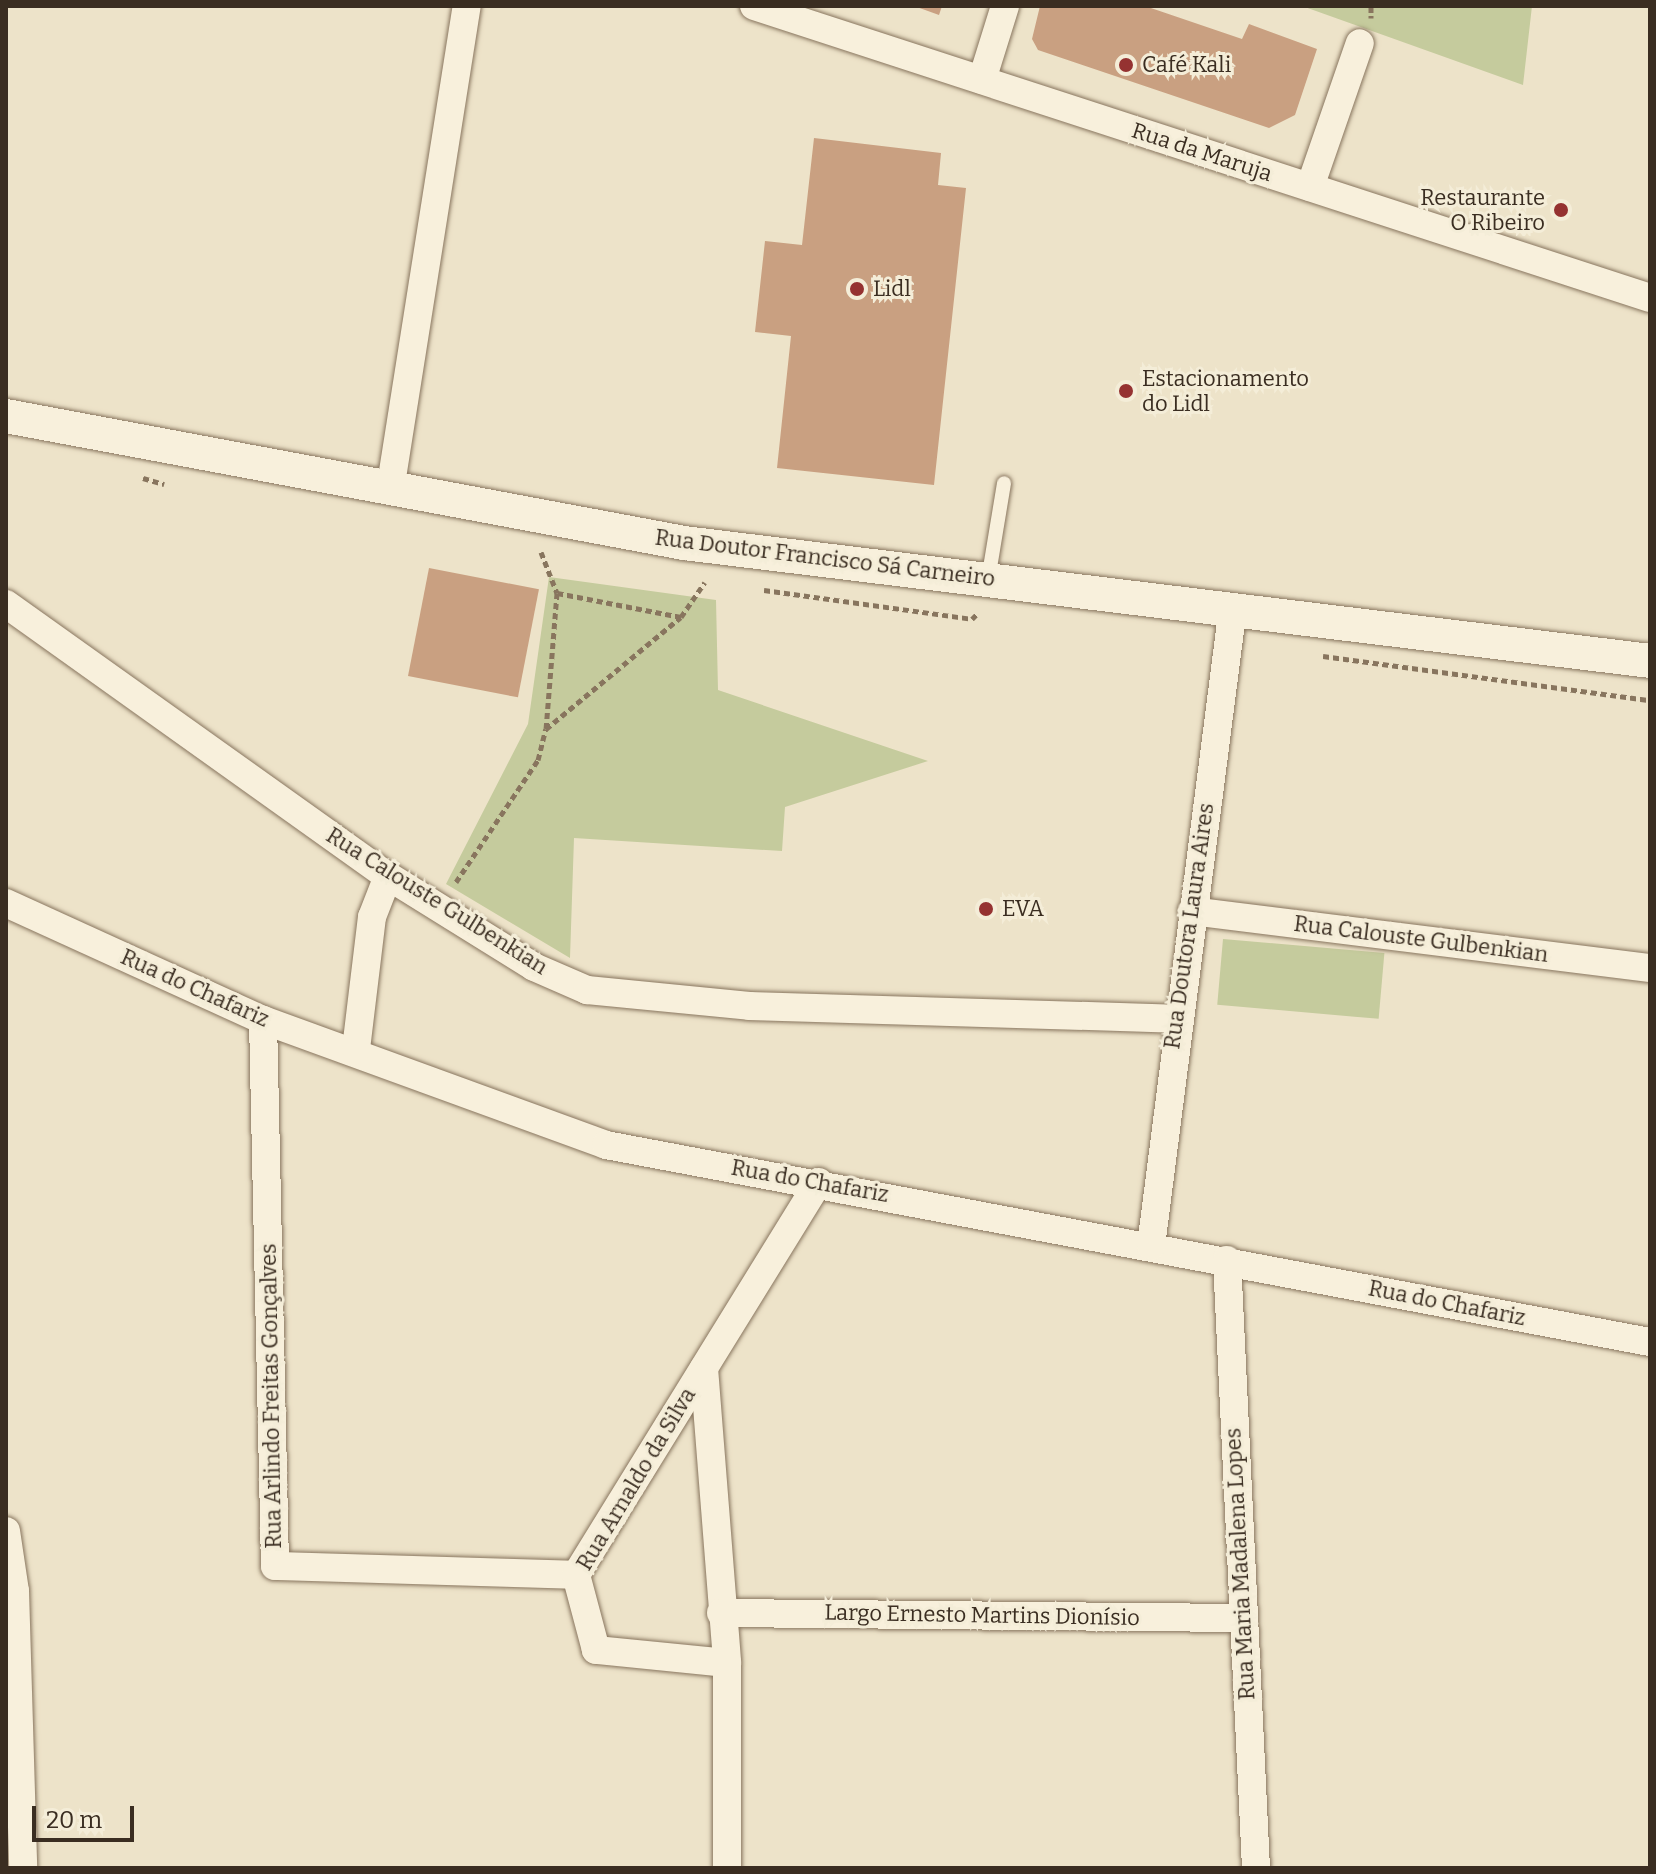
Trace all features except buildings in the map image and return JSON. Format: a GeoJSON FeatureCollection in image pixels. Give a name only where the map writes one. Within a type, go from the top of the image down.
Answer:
{"type":"FeatureCollection","features":[{"type":"Feature","properties":{"kind":"street"},"geometry":{"type":"LineString","coordinates":[[391,484],[467,6]]}},
{"type":"Feature","properties":{"kind":"street","name":"Rua da Maruja"},"geometry":{"type":"LineString","coordinates":[[754,6],[1650,298]]}},
{"type":"Feature","properties":{"kind":"street"},"geometry":{"type":"LineString","coordinates":[[982,80],[1005,6]]}},
{"type":"Feature","properties":{"kind":"street"},"geometry":{"type":"LineString","coordinates":[[1310,187],[1360,43]]}},
{"type":"Feature","properties":{"kind":"street","name":"Rua Doutor Francisco Sá Carneiro"},"geometry":{"type":"LineString","coordinates":[[6,416],[391,484],[684,543],[1233,607],[1650,661]]}},
{"type":"Feature","properties":{"kind":"street","name":"Rua Calouste Gulbenkian"},"geometry":{"type":"LineString","coordinates":[[6,604],[388,876],[534,967],[587,990],[639,998],[1175,1019]]}},
{"type":"Feature","properties":{"kind":"street","name":"Rua Doutora Laura Aires"},"geometry":{"type":"LineString","coordinates":[[1151,1246],[1175,1019],[1233,607]]}},
{"type":"Feature","properties":{"kind":"street"},"geometry":{"type":"LineString","coordinates":[[356,1049],[372,917],[388,876]]}},
{"type":"Feature","properties":{"kind":"street","name":"Rua do Chafariz"},"geometry":{"type":"LineString","coordinates":[[6,903],[263,1020],[356,1049],[606,1145],[819,1182],[1650,1342]]}},
{"type":"Feature","properties":{"kind":"street","name":"Rua Calouste Gulbenkian"},"geometry":{"type":"LineString","coordinates":[[1192,911],[1650,968]]}},
{"type":"Feature","properties":{"kind":"street","name":"Rua Arlindo Freitas Gonçalves"},"geometry":{"type":"LineString","coordinates":[[263,1020],[275,1566],[576,1575]]}},
{"type":"Feature","properties":{"kind":"street","name":"Rua Arnaldo da Silva"},"geometry":{"type":"LineString","coordinates":[[727,1663],[596,1650],[576,1575],[819,1182]]}},
{"type":"Feature","properties":{"kind":"street","name":"Rua Maria Madalena Lopes"},"geometry":{"type":"LineString","coordinates":[[1227,1260],[1256,1868]]}},
{"type":"Feature","properties":{"kind":"street","name":"Rua Arnaldo da Silva"},"geometry":{"type":"LineString","coordinates":[[704,1368],[727,1663],[727,1868]]}},
{"type":"Feature","properties":{"kind":"street"},"geometry":{"type":"LineString","coordinates":[[6,1531],[23,1868]]}},
{"type":"Feature","properties":{"kind":"street","name":"Largo Ernesto Martins Dionísio"},"geometry":{"type":"LineString","coordinates":[[721,1613],[1242,1618]]}},
{"type":"Feature","properties":{"kind":"lane"},"geometry":{"type":"LineString","coordinates":[[988,580],[1004,483]]}},
{"type":"Feature","properties":{"kind":"path"},"geometry":{"type":"LineString","coordinates":[[440,906],[538,760],[546,729],[557,593],[541,552]]}},
{"type":"Feature","properties":{"kind":"path"},"geometry":{"type":"LineString","coordinates":[[546,729],[681,617],[705,582]]}},
{"type":"Feature","properties":{"kind":"path"},"geometry":{"type":"LineString","coordinates":[[557,593],[681,617]]}},
{"type":"Feature","properties":{"kind":"green space"},"geometry":{"type":"Polygon","coordinates":[[[1302,6],[1532,6],[1523,85],[1372,31],[1302,6]]]}},
{"type":"Feature","properties":{"kind":"green space"},"geometry":{"type":"Polygon","coordinates":[[[549,577],[716,600],[718,690],[928,761],[785,807],[782,851],[574,838],[570,958],[446,884],[528,724],[549,577]]]}},
{"type":"Feature","properties":{"kind":"green space"},"geometry":{"type":"Polygon","coordinates":[[[1223,939],[1384,953],[1379,1019],[1217,1005],[1223,939]]]}},
{"type":"Feature","properties":{"kind":"place","name":"Café Kali"},"geometry":{"type":"Point","coordinates":[1126,65]}},
{"type":"Feature","properties":{"kind":"place","name":"Restaurante O Ribeiro"},"geometry":{"type":"Point","coordinates":[1561,210]}},
{"type":"Feature","properties":{"kind":"place","name":"Lidl"},"geometry":{"type":"Point","coordinates":[857,289]}},
{"type":"Feature","properties":{"kind":"place","name":"Estacionamento do Lidl"},"geometry":{"type":"Point","coordinates":[1126,391]}},
{"type":"Feature","properties":{"kind":"place","name":"EVA"},"geometry":{"type":"Point","coordinates":[986,909]}}]}
